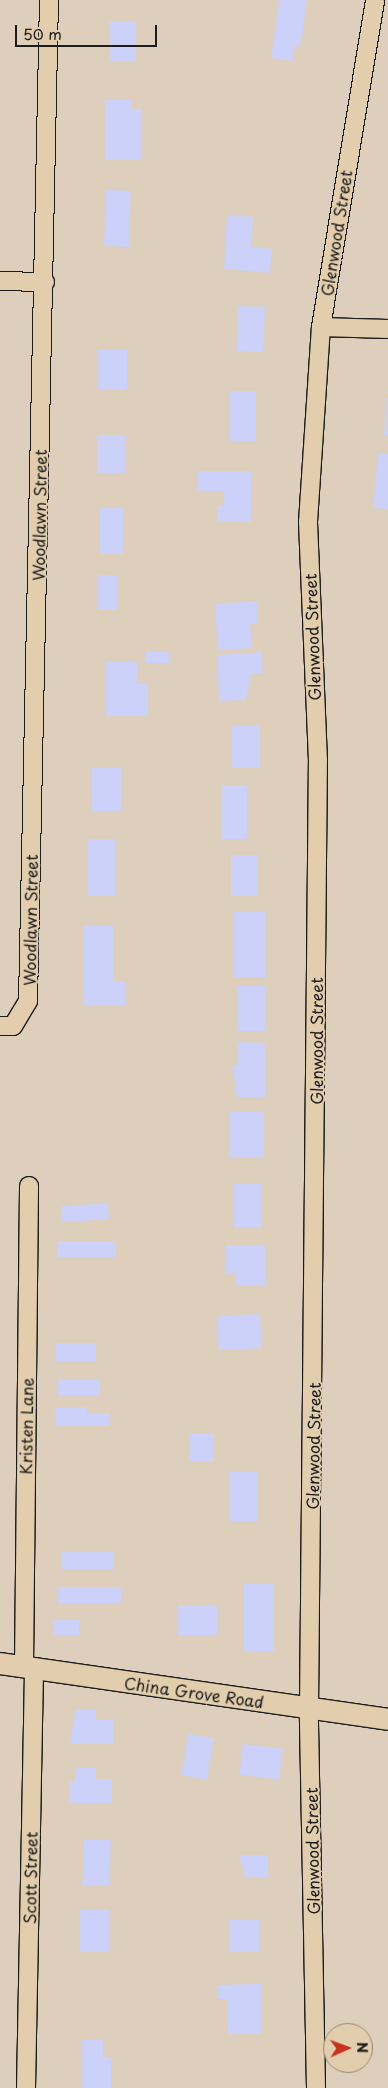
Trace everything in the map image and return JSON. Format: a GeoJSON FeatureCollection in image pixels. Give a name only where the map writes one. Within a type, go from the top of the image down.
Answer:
{"type":"FeatureCollection","features":[{"type":"Feature","properties":{"kind":"street","name":"Woodlawn Street"},"geometry":{"type":"LineString","coordinates":[[7,1026],[28,1001],[45,282],[49,0]]}},
{"type":"Feature","properties":{"kind":"street","name":"Glenwood Street"},"geometry":{"type":"LineString","coordinates":[[316,2088],[309,1709],[318,761],[308,522],[321,327],[375,0]]}},
{"type":"Feature","properties":{"kind":"street"},"geometry":{"type":"LineString","coordinates":[[0,281],[45,282]]}},
{"type":"Feature","properties":{"kind":"street"},"geometry":{"type":"LineString","coordinates":[[321,327],[388,328]]}},
{"type":"Feature","properties":{"kind":"street","name":"Kristen Lane"},"geometry":{"type":"LineString","coordinates":[[28,1186],[29,1667]]}},
{"type":"Feature","properties":{"kind":"street","name":"China Grove Road"},"geometry":{"type":"LineString","coordinates":[[0,1663],[388,1720]]}},
{"type":"Feature","properties":{"kind":"street","name":"Scott Street"},"geometry":{"type":"LineString","coordinates":[[26,2088],[29,1667]]}},
{"type":"Feature","properties":{"kind":"building"},"geometry":{"type":"Polygon","coordinates":[[[279,0],[307,0],[301,46],[295,45],[293,61],[271,58],[279,0]]]}},
{"type":"Feature","properties":{"kind":"building"},"geometry":{"type":"Polygon","coordinates":[[[110,21],[136,21],[136,62],[110,62],[110,21]]]}},
{"type":"Feature","properties":{"kind":"building"},"geometry":{"type":"Polygon","coordinates":[[[105,100],[132,100],[132,109],[142,109],[142,160],[105,160],[105,100]]]}},
{"type":"Feature","properties":{"kind":"building"},"geometry":{"type":"Polygon","coordinates":[[[106,190],[131,191],[129,247],[104,246],[106,190]]]}},
{"type":"Feature","properties":{"kind":"building"},"geometry":{"type":"Polygon","coordinates":[[[227,215],[253,217],[251,247],[272,249],[270,273],[224,269],[227,215]]]}},
{"type":"Feature","properties":{"kind":"building"},"geometry":{"type":"Polygon","coordinates":[[[238,306],[265,307],[263,352],[236,351],[238,306]]]}},
{"type":"Feature","properties":{"kind":"building"},"geometry":{"type":"Polygon","coordinates":[[[98,350],[127,350],[127,389],[98,389],[98,350]]]}},
{"type":"Feature","properties":{"kind":"building"},"geometry":{"type":"Polygon","coordinates":[[[230,391],[256,391],[256,441],[230,441],[230,391]]]}},
{"type":"Feature","properties":{"kind":"building"},"geometry":{"type":"Polygon","coordinates":[[[387,397],[388,435],[384,435],[387,397]]]}},
{"type":"Feature","properties":{"kind":"building"},"geometry":{"type":"Polygon","coordinates":[[[97,435],[125,435],[125,473],[97,473],[97,435]]]}},
{"type":"Feature","properties":{"kind":"building"},"geometry":{"type":"Polygon","coordinates":[[[378,453],[388,454],[388,509],[373,508],[378,453]]]}},
{"type":"Feature","properties":{"kind":"building"},"geometry":{"type":"Polygon","coordinates":[[[198,471],[251,471],[251,522],[217,522],[217,506],[224,506],[224,491],[198,491],[198,471]]]}},
{"type":"Feature","properties":{"kind":"building"},"geometry":{"type":"Polygon","coordinates":[[[100,508],[123,508],[123,554],[100,554],[100,508]]]}},
{"type":"Feature","properties":{"kind":"building"},"geometry":{"type":"Polygon","coordinates":[[[98,575],[117,575],[117,610],[98,610],[98,575]]]}},
{"type":"Feature","properties":{"kind":"building"},"geometry":{"type":"Polygon","coordinates":[[[257,601],[258,624],[250,624],[252,648],[218,650],[215,604],[257,601]]]}},
{"type":"Feature","properties":{"kind":"building"},"geometry":{"type":"Polygon","coordinates":[[[146,652],[169,652],[169,663],[146,663],[146,652]]]}},
{"type":"Feature","properties":{"kind":"building"},"geometry":{"type":"Polygon","coordinates":[[[262,652],[263,673],[251,674],[246,700],[219,701],[217,655],[262,652]]]}},
{"type":"Feature","properties":{"kind":"building"},"geometry":{"type":"Polygon","coordinates":[[[106,662],[137,662],[137,684],[148,684],[148,716],[106,716],[106,662]]]}},
{"type":"Feature","properties":{"kind":"building"},"geometry":{"type":"Polygon","coordinates":[[[232,726],[260,726],[260,768],[232,768],[232,726]]]}},
{"type":"Feature","properties":{"kind":"building"},"geometry":{"type":"Polygon","coordinates":[[[92,768],[121,768],[121,811],[92,811],[92,768]]]}},
{"type":"Feature","properties":{"kind":"building"},"geometry":{"type":"Polygon","coordinates":[[[221,785],[247,785],[247,839],[221,839],[221,785]]]}},
{"type":"Feature","properties":{"kind":"building"},"geometry":{"type":"Polygon","coordinates":[[[88,839],[115,839],[115,896],[88,896],[88,839]]]}},
{"type":"Feature","properties":{"kind":"building"},"geometry":{"type":"Polygon","coordinates":[[[231,855],[258,855],[258,896],[231,896],[231,855]]]}},
{"type":"Feature","properties":{"kind":"building"},"geometry":{"type":"Polygon","coordinates":[[[234,912],[265,912],[265,977],[234,977],[234,912]]]}},
{"type":"Feature","properties":{"kind":"building"},"geometry":{"type":"Polygon","coordinates":[[[83,926],[113,926],[113,982],[125,982],[125,1005],[83,1005],[83,926]]]}},
{"type":"Feature","properties":{"kind":"building"},"geometry":{"type":"Polygon","coordinates":[[[238,986],[265,986],[265,1031],[238,1031],[238,986]]]}},
{"type":"Feature","properties":{"kind":"building"},"geometry":{"type":"Polygon","coordinates":[[[238,1042],[265,1043],[265,1097],[237,1097],[232,1065],[238,1065],[238,1042]]]}},
{"type":"Feature","properties":{"kind":"building"},"geometry":{"type":"Polygon","coordinates":[[[230,1112],[264,1112],[264,1157],[230,1157],[230,1112]]]}},
{"type":"Feature","properties":{"kind":"building"},"geometry":{"type":"Polygon","coordinates":[[[234,1184],[262,1184],[262,1227],[234,1227],[234,1184]]]}},
{"type":"Feature","properties":{"kind":"building"},"geometry":{"type":"Polygon","coordinates":[[[108,1203],[109,1219],[62,1222],[61,1206],[108,1203]]]}},
{"type":"Feature","properties":{"kind":"building"},"geometry":{"type":"Polygon","coordinates":[[[57,1241],[116,1241],[116,1257],[57,1257],[57,1241]]]}},
{"type":"Feature","properties":{"kind":"building"},"geometry":{"type":"Polygon","coordinates":[[[226,1245],[265,1245],[265,1285],[236,1285],[236,1273],[226,1273],[226,1245]]]}},
{"type":"Feature","properties":{"kind":"building"},"geometry":{"type":"Polygon","coordinates":[[[260,1314],[262,1348],[219,1350],[217,1316],[260,1314]]]}},
{"type":"Feature","properties":{"kind":"building"},"geometry":{"type":"Polygon","coordinates":[[[56,1343],[96,1343],[96,1361],[56,1361],[56,1343]]]}},
{"type":"Feature","properties":{"kind":"building"},"geometry":{"type":"Polygon","coordinates":[[[58,1380],[100,1380],[100,1395],[58,1395],[58,1380]]]}},
{"type":"Feature","properties":{"kind":"building"},"geometry":{"type":"Polygon","coordinates":[[[87,1407],[87,1413],[110,1413],[110,1426],[56,1426],[55,1408],[87,1407]]]}},
{"type":"Feature","properties":{"kind":"building"},"geometry":{"type":"Polygon","coordinates":[[[190,1433],[214,1433],[214,1461],[190,1461],[190,1433]]]}},
{"type":"Feature","properties":{"kind":"building"},"geometry":{"type":"Polygon","coordinates":[[[229,1472],[258,1472],[258,1521],[229,1521],[229,1472]]]}},
{"type":"Feature","properties":{"kind":"building"},"geometry":{"type":"Polygon","coordinates":[[[61,1552],[114,1552],[114,1569],[61,1569],[61,1552]]]}},
{"type":"Feature","properties":{"kind":"building"},"geometry":{"type":"Polygon","coordinates":[[[244,1584],[274,1584],[274,1651],[244,1651],[244,1584]]]}},
{"type":"Feature","properties":{"kind":"building"},"geometry":{"type":"Polygon","coordinates":[[[58,1587],[121,1587],[121,1603],[58,1603],[58,1587]]]}},
{"type":"Feature","properties":{"kind":"building"},"geometry":{"type":"Polygon","coordinates":[[[178,1605],[217,1605],[217,1635],[178,1635],[178,1605]]]}},
{"type":"Feature","properties":{"kind":"building"},"geometry":{"type":"Polygon","coordinates":[[[54,1620],[79,1620],[79,1635],[54,1635],[54,1620]]]}},
{"type":"Feature","properties":{"kind":"building"},"geometry":{"type":"Polygon","coordinates":[[[75,1710],[96,1710],[96,1719],[113,1720],[113,1744],[70,1744],[75,1710]]]}},
{"type":"Feature","properties":{"kind":"building"},"geometry":{"type":"Polygon","coordinates":[[[188,1734],[214,1738],[207,1780],[181,1775],[188,1734]]]}},
{"type":"Feature","properties":{"kind":"building"},"geometry":{"type":"Polygon","coordinates":[[[243,1744],[283,1749],[279,1780],[239,1775],[243,1744]]]}},
{"type":"Feature","properties":{"kind":"building"},"geometry":{"type":"Polygon","coordinates":[[[75,1768],[96,1768],[96,1779],[112,1779],[112,1803],[69,1803],[69,1781],[75,1781],[75,1768]]]}},
{"type":"Feature","properties":{"kind":"building"},"geometry":{"type":"Polygon","coordinates":[[[84,1839],[111,1840],[109,1886],[82,1885],[84,1839]]]}},
{"type":"Feature","properties":{"kind":"building"},"geometry":{"type":"Polygon","coordinates":[[[239,1855],[268,1855],[268,1877],[245,1878],[239,1855]]]}},
{"type":"Feature","properties":{"kind":"building"},"geometry":{"type":"Polygon","coordinates":[[[80,1910],[109,1910],[109,1952],[80,1952],[80,1910]]]}},
{"type":"Feature","properties":{"kind":"building"},"geometry":{"type":"Polygon","coordinates":[[[229,1920],[259,1920],[259,1952],[229,1952],[229,1920]]]}},
{"type":"Feature","properties":{"kind":"building"},"geometry":{"type":"Polygon","coordinates":[[[261,1984],[262,2034],[228,2034],[227,1999],[217,1999],[217,1985],[261,1984]]]}},
{"type":"Feature","properties":{"kind":"building"},"geometry":{"type":"Polygon","coordinates":[[[82,2039],[103,2040],[103,2057],[111,2057],[111,2088],[82,2088],[82,2039]]]}}]}
